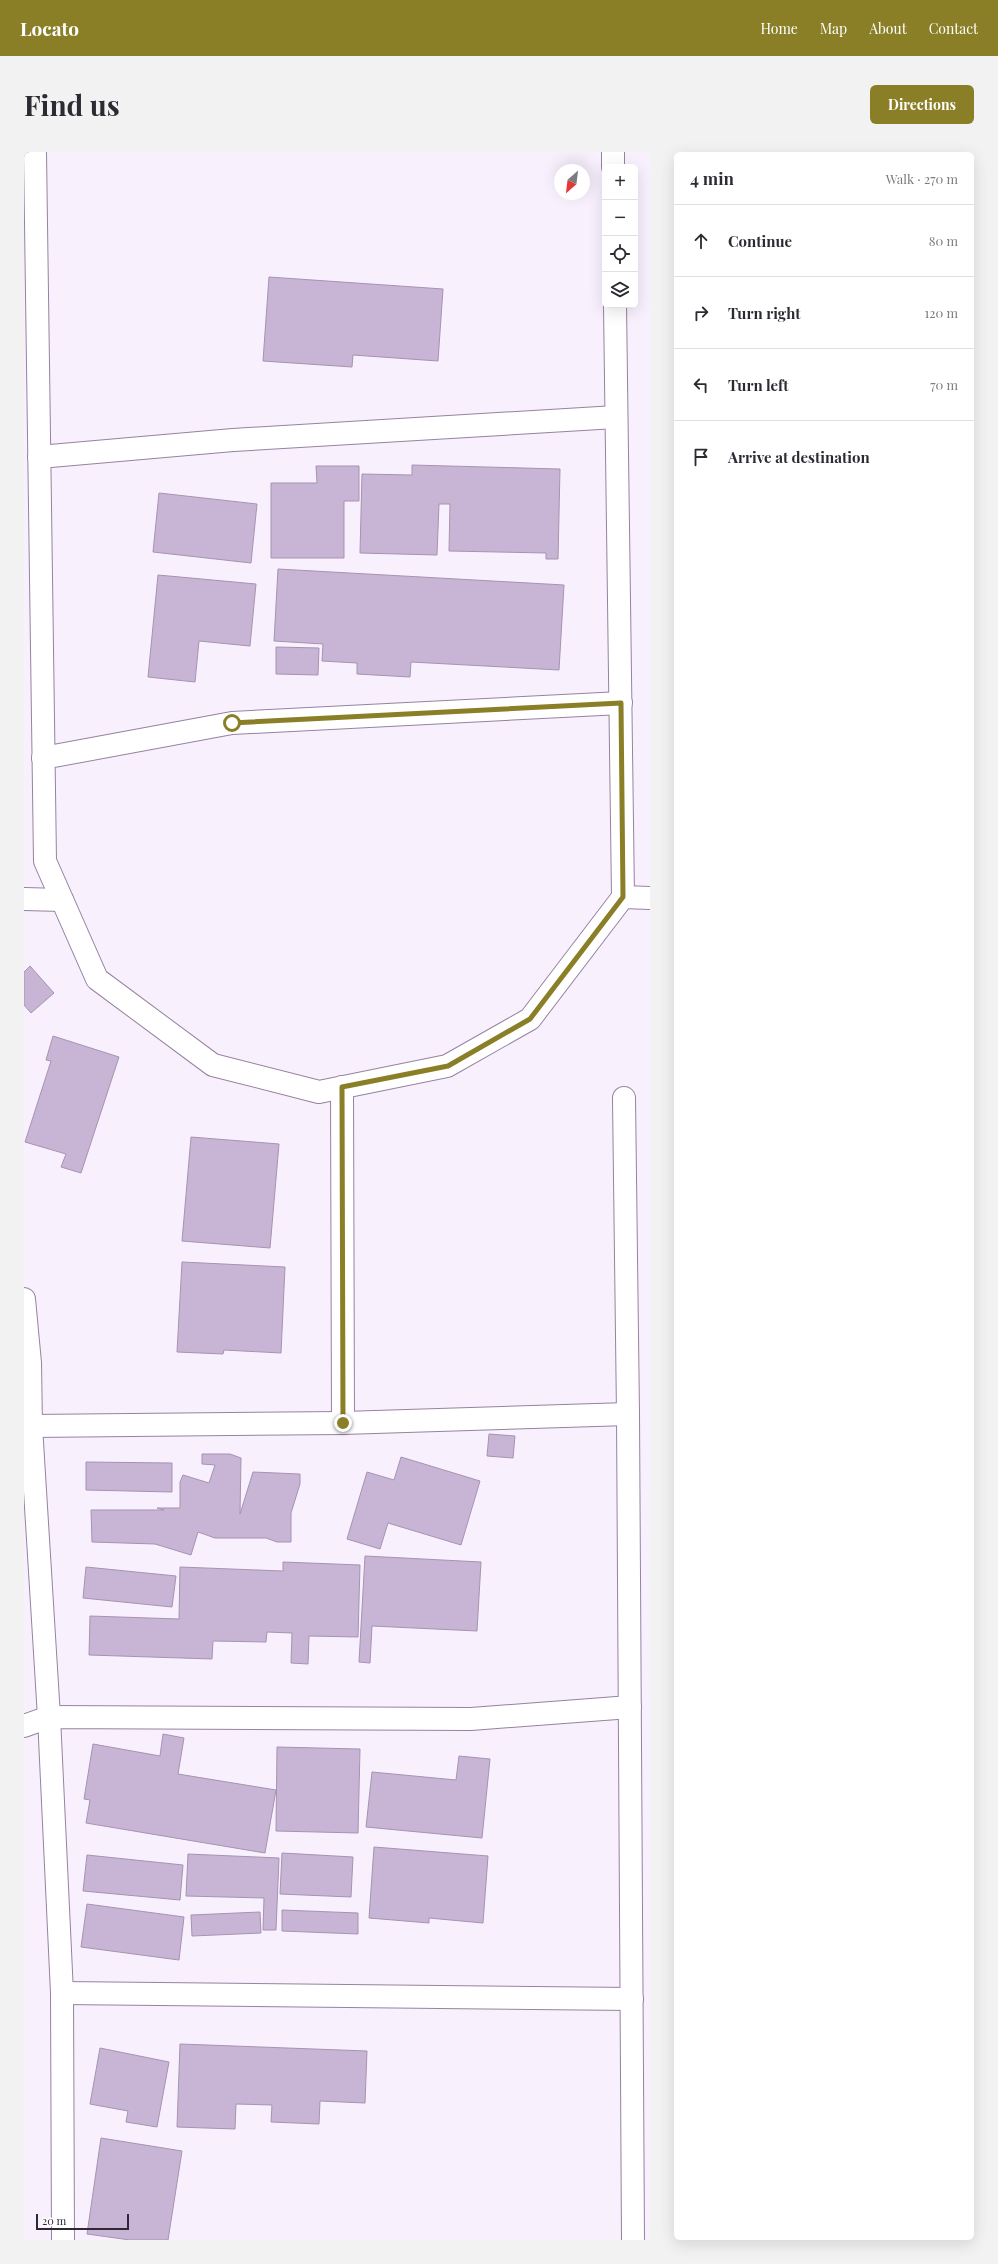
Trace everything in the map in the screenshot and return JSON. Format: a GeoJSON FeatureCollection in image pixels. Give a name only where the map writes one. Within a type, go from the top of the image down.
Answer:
{"type":"FeatureCollection","features":[{"type":"Feature","properties":{"kind":"street"},"geometry":{"type":"LineString","coordinates":[[35,152],[39,457],[32,531],[43,758],[44,861],[97,979],[214,1065],[319,1092],[448,1066],[530,1019],[623,897],[615,308]]}},
{"type":"Feature","properties":{"kind":"street"},"geometry":{"type":"LineString","coordinates":[[613,152],[613,164]]}},
{"type":"Feature","properties":{"kind":"street"},"geometry":{"type":"LineString","coordinates":[[39,457],[233,440],[616,417]]}},
{"type":"Feature","properties":{"kind":"street"},"geometry":{"type":"LineString","coordinates":[[43,758],[232,723],[621,703]]}},
{"type":"Feature","properties":{"kind":"street"},"geometry":{"type":"LineString","coordinates":[[623,897],[650,898]]}},
{"type":"Feature","properties":{"kind":"street"},"geometry":{"type":"LineString","coordinates":[[24,899],[62,900]]}},
{"type":"Feature","properties":{"kind":"street"},"geometry":{"type":"LineString","coordinates":[[342,1087],[343,1423]]}},
{"type":"Feature","properties":{"kind":"street"},"geometry":{"type":"LineString","coordinates":[[624,1098],[628,1414],[633,2240]]}},
{"type":"Feature","properties":{"kind":"street"},"geometry":{"type":"LineString","coordinates":[[24,1299],[30,1363],[31,1426],[49,1717],[62,1994],[63,2240]]}},
{"type":"Feature","properties":{"kind":"street"},"geometry":{"type":"LineString","coordinates":[[31,1426],[343,1423],[628,1414]]}},
{"type":"Feature","properties":{"kind":"street"},"geometry":{"type":"LineString","coordinates":[[24,1726],[49,1717],[471,1719],[630,1707]]}},
{"type":"Feature","properties":{"kind":"street"},"geometry":{"type":"LineString","coordinates":[[62,1994],[632,1999]]}},
{"type":"Feature","properties":{"kind":"building"},"geometry":{"type":"Polygon","coordinates":[[[269,277],[443,289],[438,361],[353,355],[352,367],[263,361],[269,277]]]}},
{"type":"Feature","properties":{"kind":"building"},"geometry":{"type":"Polygon","coordinates":[[[412,465],[560,469],[558,559],[546,559],[546,553],[449,551],[450,504],[439,504],[437,555],[360,553],[362,474],[412,475],[412,465]]]}},
{"type":"Feature","properties":{"kind":"building"},"geometry":{"type":"Polygon","coordinates":[[[316,466],[359,466],[359,501],[344,501],[344,558],[271,558],[271,483],[317,483],[316,466]]]}},
{"type":"Feature","properties":{"kind":"building"},"geometry":{"type":"Polygon","coordinates":[[[159,493],[257,504],[251,563],[153,552],[159,493]]]}},
{"type":"Feature","properties":{"kind":"building"},"geometry":{"type":"Polygon","coordinates":[[[278,569],[564,585],[559,670],[411,662],[410,677],[357,674],[357,663],[322,661],[323,644],[274,641],[278,569]]]}},
{"type":"Feature","properties":{"kind":"building"},"geometry":{"type":"Polygon","coordinates":[[[158,575],[256,584],[250,646],[199,641],[195,682],[148,677],[158,575]]]}},
{"type":"Feature","properties":{"kind":"building"},"geometry":{"type":"Polygon","coordinates":[[[276,647],[319,648],[318,675],[276,674],[276,647]]]}},
{"type":"Feature","properties":{"kind":"building"},"geometry":{"type":"Polygon","coordinates":[[[30,966],[54,993],[31,1013],[24,1005],[24,972],[30,966]]]}},
{"type":"Feature","properties":{"kind":"building"},"geometry":{"type":"Polygon","coordinates":[[[53,1036],[119,1057],[81,1173],[61,1167],[66,1154],[25,1142],[51,1061],[46,1060],[53,1036]]]}},
{"type":"Feature","properties":{"kind":"building"},"geometry":{"type":"Polygon","coordinates":[[[191,1137],[279,1144],[270,1248],[182,1241],[191,1137]]]}},
{"type":"Feature","properties":{"kind":"building"},"geometry":{"type":"Polygon","coordinates":[[[182,1262],[285,1267],[281,1353],[224,1350],[223,1354],[177,1352],[182,1262]]]}},
{"type":"Feature","properties":{"kind":"building"},"geometry":{"type":"Polygon","coordinates":[[[489,1434],[515,1436],[513,1458],[487,1456],[489,1434]]]}},
{"type":"Feature","properties":{"kind":"building"},"geometry":{"type":"Polygon","coordinates":[[[202,1454],[230,1454],[241,1458],[240,1514],[253,1472],[300,1474],[300,1484],[291,1513],[291,1542],[277,1542],[266,1538],[215,1538],[198,1532],[191,1555],[155,1544],[92,1542],[91,1510],[164,1510],[157,1508],[180,1508],[180,1482],[183,1475],[209,1483],[215,1465],[202,1464],[202,1454]]]}},
{"type":"Feature","properties":{"kind":"building"},"geometry":{"type":"Polygon","coordinates":[[[401,1457],[480,1481],[461,1545],[388,1523],[380,1549],[347,1539],[367,1472],[394,1480],[401,1457]]]}},
{"type":"Feature","properties":{"kind":"building"},"geometry":{"type":"Polygon","coordinates":[[[86,1462],[172,1463],[172,1492],[86,1490],[86,1462]]]}},
{"type":"Feature","properties":{"kind":"building"},"geometry":{"type":"Polygon","coordinates":[[[365,1556],[481,1562],[477,1631],[372,1626],[370,1663],[359,1662],[365,1556]]]}},
{"type":"Feature","properties":{"kind":"building"},"geometry":{"type":"Polygon","coordinates":[[[283,1562],[360,1565],[358,1637],[309,1636],[308,1664],[291,1663],[292,1633],[267,1632],[266,1642],[213,1641],[212,1659],[89,1655],[90,1616],[179,1619],[180,1567],[283,1571],[283,1562]]]}},
{"type":"Feature","properties":{"kind":"building"},"geometry":{"type":"Polygon","coordinates":[[[86,1567],[176,1576],[172,1607],[83,1598],[86,1567]]]}},
{"type":"Feature","properties":{"kind":"building"},"geometry":{"type":"Polygon","coordinates":[[[163,1734],[184,1738],[178,1774],[276,1790],[265,1853],[86,1823],[90,1800],[84,1799],[93,1744],[160,1756],[163,1734]]]}},
{"type":"Feature","properties":{"kind":"building"},"geometry":{"type":"Polygon","coordinates":[[[277,1747],[360,1749],[358,1833],[276,1831],[277,1747]]]}},
{"type":"Feature","properties":{"kind":"building"},"geometry":{"type":"Polygon","coordinates":[[[459,1756],[490,1759],[482,1838],[366,1827],[372,1772],[456,1780],[459,1756]]]}},
{"type":"Feature","properties":{"kind":"building"},"geometry":{"type":"Polygon","coordinates":[[[374,1847],[488,1856],[483,1923],[429,1918],[429,1923],[369,1918],[374,1847]]]}},
{"type":"Feature","properties":{"kind":"building"},"geometry":{"type":"Polygon","coordinates":[[[282,1853],[353,1857],[351,1897],[280,1894],[282,1853]]]}},
{"type":"Feature","properties":{"kind":"building"},"geometry":{"type":"Polygon","coordinates":[[[188,1854],[279,1858],[276,1930],[263,1930],[264,1898],[186,1896],[188,1854]]]}},
{"type":"Feature","properties":{"kind":"building"},"geometry":{"type":"Polygon","coordinates":[[[87,1855],[183,1865],[180,1900],[83,1891],[87,1855]]]}},
{"type":"Feature","properties":{"kind":"building"},"geometry":{"type":"Polygon","coordinates":[[[87,1904],[184,1917],[179,1960],[81,1947],[87,1904]]]}},
{"type":"Feature","properties":{"kind":"building"},"geometry":{"type":"Polygon","coordinates":[[[282,1910],[358,1913],[358,1934],[282,1931],[282,1910]]]}},
{"type":"Feature","properties":{"kind":"building"},"geometry":{"type":"Polygon","coordinates":[[[260,1912],[261,1933],[192,1936],[191,1915],[260,1912]]]}},
{"type":"Feature","properties":{"kind":"building"},"geometry":{"type":"Polygon","coordinates":[[[180,2044],[367,2051],[365,2103],[320,2101],[319,2124],[271,2122],[272,2105],[236,2104],[235,2129],[177,2127],[180,2044]]]}},
{"type":"Feature","properties":{"kind":"building"},"geometry":{"type":"Polygon","coordinates":[[[100,2048],[169,2062],[157,2127],[126,2122],[128,2111],[90,2104],[100,2048]]]}},
{"type":"Feature","properties":{"kind":"building"},"geometry":{"type":"Polygon","coordinates":[[[101,2138],[182,2151],[168,2240],[130,2240],[87,2234],[101,2138]]]}},
{"type":"Feature","properties":{"kind":"route"},"geometry":{"type":"LineString","coordinates":[[232,723],[621,703],[623,897],[530,1019],[448,1066],[342,1087],[343,1423]]}}]}
